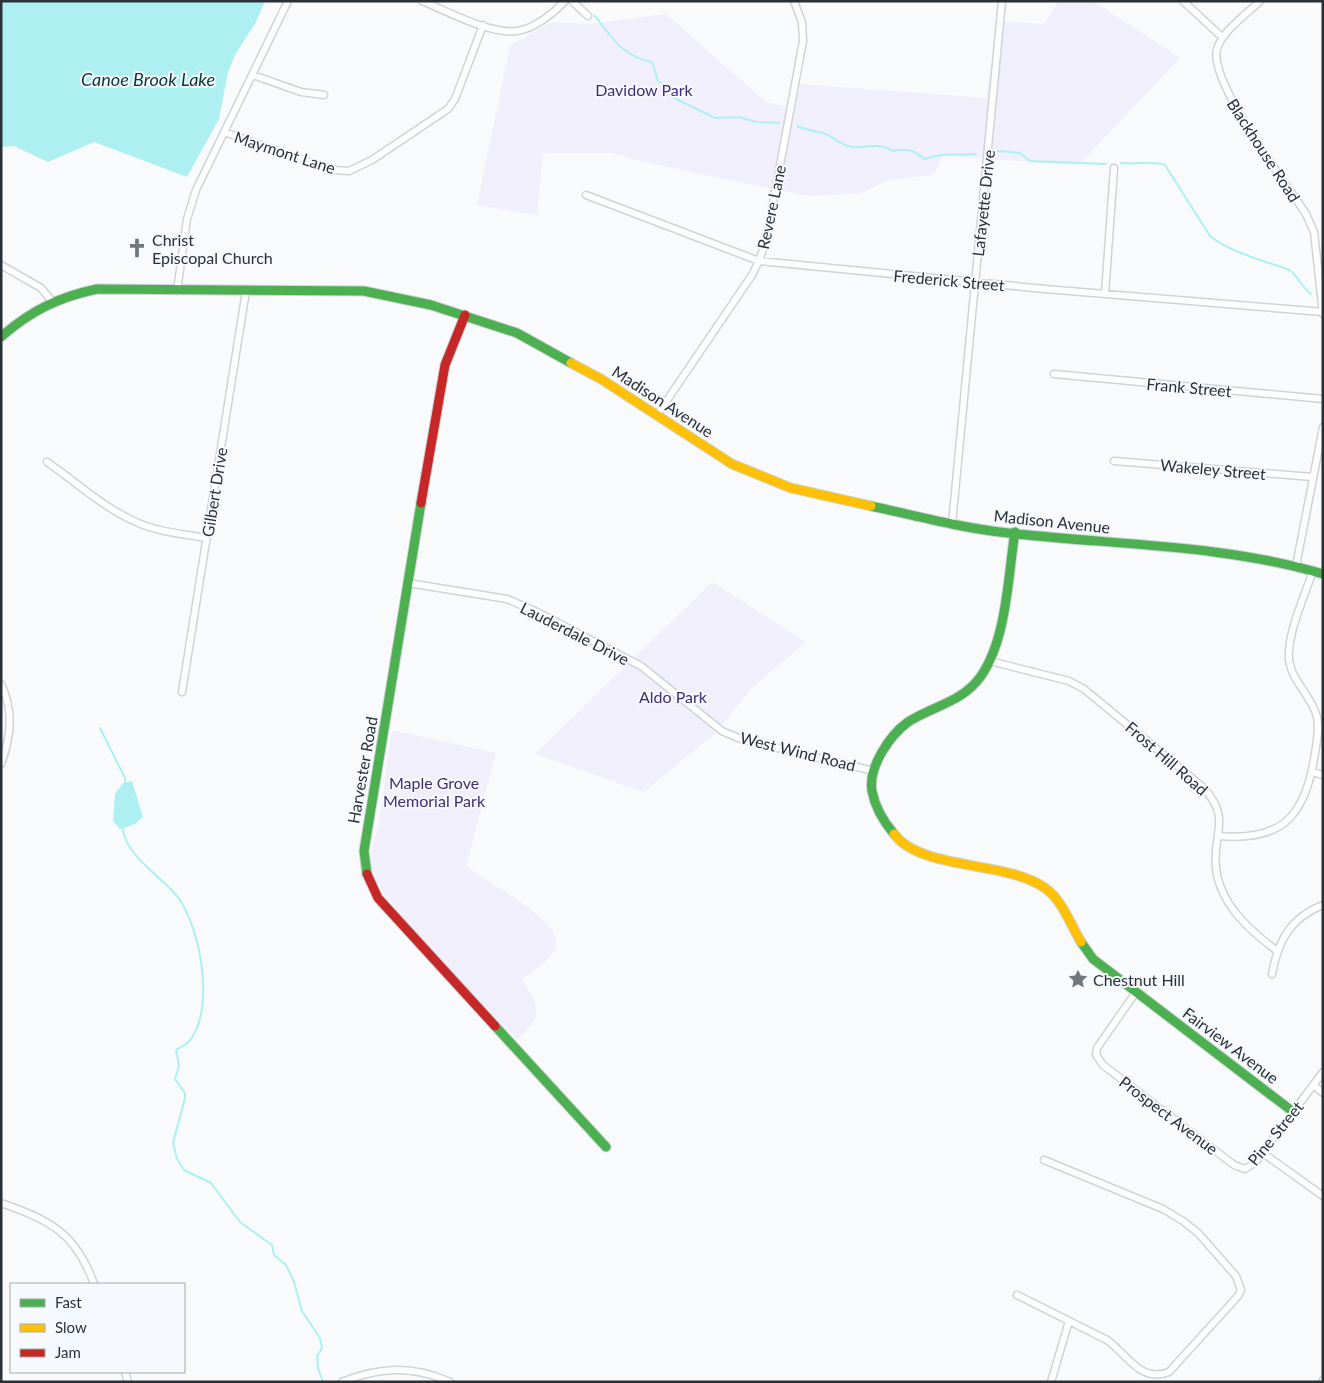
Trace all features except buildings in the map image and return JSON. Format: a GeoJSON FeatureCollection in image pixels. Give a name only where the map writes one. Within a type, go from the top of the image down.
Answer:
{"type":"FeatureCollection","features":[{"type":"Feature","properties":{"kind":"street"},"geometry":{"type":"LineString","coordinates":[[177,291],[190,204],[288,1]]}},
{"type":"Feature","properties":{"kind":"street"},"geometry":{"type":"LineString","coordinates":[[422,1],[503,31],[518,31],[555,12],[565,1]]}},
{"type":"Feature","properties":{"kind":"street"},"geometry":{"type":"LineString","coordinates":[[572,1],[588,16]]}},
{"type":"Feature","properties":{"kind":"street","name":"Revere Lane"},"geometry":{"type":"LineString","coordinates":[[657,415],[752,276],[766,241],[804,41],[802,22],[794,1]]}},
{"type":"Feature","properties":{"kind":"street","name":"Lafayette Drive"},"geometry":{"type":"LineString","coordinates":[[952,524],[1002,1]]}},
{"type":"Feature","properties":{"kind":"street"},"geometry":{"type":"LineString","coordinates":[[1183,1],[1222,37],[1260,1]]}},
{"type":"Feature","properties":{"kind":"street","name":"Maymont Lane"},"geometry":{"type":"LineString","coordinates":[[224,132],[332,170],[349,170],[372,160],[439,117],[448,109],[455,99],[483,25]]}},
{"type":"Feature","properties":{"kind":"street","name":"Blackhouse Road"},"geometry":{"type":"LineString","coordinates":[[1222,37],[1216,50],[1218,70],[1228,96],[1306,214],[1314,232],[1323,313]]}},
{"type":"Feature","properties":{"kind":"street"},"geometry":{"type":"LineString","coordinates":[[253,75],[301,92],[324,95]]}},
{"type":"Feature","properties":{"kind":"street"},"geometry":{"type":"LineString","coordinates":[[1104,294],[1114,168]]}},
{"type":"Feature","properties":{"kind":"street","name":"Frederick Street"},"geometry":{"type":"LineString","coordinates":[[586,196],[759,261],[1323,313]]}},
{"type":"Feature","properties":{"kind":"street"},"geometry":{"type":"LineString","coordinates":[[1314,232],[1323,233]]}},
{"type":"Feature","properties":{"kind":"street"},"geometry":{"type":"LineString","coordinates":[[1,265],[41,288],[51,300]]}},
{"type":"Feature","properties":{"kind":"street","name":"Madison Avenue"},"geometry":{"type":"LineString","coordinates":[[1,337],[20,319],[51,300],[71,293],[97,289],[364,291],[396,296],[465,315],[516,333],[601,378],[732,464],[790,488],[952,524],[1240,555],[1296,566],[1323,574]]}},
{"type":"Feature","properties":{"kind":"street","name":"Gilbert Drive"},"geometry":{"type":"LineString","coordinates":[[182,692],[246,291]]}},
{"type":"Feature","properties":{"kind":"street","name":"Harvester Road"},"geometry":{"type":"LineString","coordinates":[[465,315],[445,365],[440,387],[364,851],[367,877],[378,898],[606,1147]]}},
{"type":"Feature","properties":{"kind":"street","name":"Frank Street"},"geometry":{"type":"LineString","coordinates":[[1054,374],[1323,399]]}},
{"type":"Feature","properties":{"kind":"street"},"geometry":{"type":"LineString","coordinates":[[1296,566],[1322,430]]}},
{"type":"Feature","properties":{"kind":"street","name":"Wakeley Street"},"geometry":{"type":"LineString","coordinates":[[1114,461],[1312,477]]}},
{"type":"Feature","properties":{"kind":"street"},"geometry":{"type":"LineString","coordinates":[[48,462],[111,508],[136,522],[163,531],[207,538]]}},
{"type":"Feature","properties":{"kind":"street","name":"Fairview Avenue"},"geometry":{"type":"LineString","coordinates":[[1014,532],[997,641],[990,662],[970,690],[954,702],[914,719],[890,739],[874,771],[872,786],[878,813],[889,831],[914,850],[942,859],[1036,882],[1057,900],[1068,914],[1084,949],[1093,959],[1292,1111]]}},
{"type":"Feature","properties":{"kind":"street"},"geometry":{"type":"LineString","coordinates":[[1219,836],[1243,838],[1261,836],[1278,828],[1302,802],[1312,772],[1318,734],[1316,716],[1294,677],[1289,661],[1289,645],[1313,570]]}},
{"type":"Feature","properties":{"kind":"street","name":"Lauderdale Drive"},"geometry":{"type":"LineString","coordinates":[[408,584],[507,599],[530,609],[640,666],[722,731]]}},
{"type":"Feature","properties":{"kind":"street","name":"Frost Hill Road"},"geometry":{"type":"LineString","coordinates":[[990,662],[1069,681],[1101,701],[1204,788],[1215,801],[1219,811],[1216,868],[1229,904],[1242,921],[1276,950]]}},
{"type":"Feature","properties":{"kind":"street"},"geometry":{"type":"LineString","coordinates":[[1,684],[9,709],[10,724],[8,745],[1,764]]}},
{"type":"Feature","properties":{"kind":"street","name":"West Wind Road"},"geometry":{"type":"LineString","coordinates":[[722,731],[741,739],[874,771]]}},
{"type":"Feature","properties":{"kind":"street"},"geometry":{"type":"LineString","coordinates":[[1312,772],[1323,775]]}},
{"type":"Feature","properties":{"kind":"street"},"geometry":{"type":"LineString","coordinates":[[1272,974],[1276,950],[1287,932],[1299,919],[1323,905]]}},
{"type":"Feature","properties":{"kind":"street","name":"Prospect Avenue"},"geometry":{"type":"LineString","coordinates":[[1136,992],[1097,1048],[1096,1055],[1103,1065],[1172,1118],[1234,1165],[1245,1169]]}},
{"type":"Feature","properties":{"kind":"street","name":"Pine Street"},"geometry":{"type":"LineString","coordinates":[[1245,1169],[1255,1163],[1323,1072]]}},
{"type":"Feature","properties":{"kind":"street"},"geometry":{"type":"LineString","coordinates":[[1313,1085],[1323,1093]]}},
{"type":"Feature","properties":{"kind":"street"},"geometry":{"type":"LineString","coordinates":[[1263,1153],[1323,1196]]}},
{"type":"Feature","properties":{"kind":"street"},"geometry":{"type":"LineString","coordinates":[[1017,1295],[1112,1344],[1145,1379],[1162,1378],[1238,1296],[1241,1290],[1240,1282],[1198,1233],[1183,1221],[1164,1209],[1044,1160]]}},
{"type":"Feature","properties":{"kind":"street"},"geometry":{"type":"LineString","coordinates":[[1,1204],[34,1214],[62,1233],[79,1251],[86,1262],[94,1283]]}},
{"type":"Feature","properties":{"kind":"street"},"geometry":{"type":"LineString","coordinates":[[1052,1382],[1069,1321]]}},
{"type":"Feature","properties":{"kind":"street"},"geometry":{"type":"LineString","coordinates":[[342,1382],[376,1370],[390,1369],[423,1372],[450,1382]]}},
{"type":"Feature","properties":{"kind":"green space","name":"Davidow Park"},"geometry":{"type":"Polygon","coordinates":[[[1058,1],[1093,1],[1180,58],[1079,165],[942,156],[937,170],[931,175],[888,180],[861,193],[808,196],[644,162],[612,153],[543,153],[537,215],[477,205],[510,46],[552,22],[589,24],[666,14],[766,102],[793,108],[799,84],[986,98],[999,21],[1044,24],[1058,1]]]}},
{"type":"Feature","properties":{"kind":"green space","name":"Aldo Park"},"geometry":{"type":"Polygon","coordinates":[[[712,582],[806,642],[752,688],[713,735],[644,792],[535,754],[712,582]]]}},
{"type":"Feature","properties":{"kind":"green space","name":"Maple Grove Memorial Park"},"geometry":{"type":"Polygon","coordinates":[[[392,730],[496,753],[466,866],[535,913],[555,936],[556,947],[547,961],[522,979],[533,997],[536,1011],[532,1024],[517,1040],[434,953],[411,926],[390,901],[376,880],[370,866],[379,821],[392,730]]]}},
{"type":"Feature","properties":{"kind":"water","name":"Canoe Brook Lake"},"geometry":{"type":"Polygon","coordinates":[[[1,1],[265,1],[255,24],[236,53],[228,72],[219,119],[187,177],[94,142],[48,162],[14,146],[1,147],[1,1]]]}},
{"type":"Feature","properties":{"kind":"water"},"geometry":{"type":"Polygon","coordinates":[[[132,781],[143,817],[135,824],[120,829],[113,821],[115,794],[123,783],[132,781]]]}},
{"type":"Feature","properties":{"kind":"waterway"},"geometry":{"type":"LineString","coordinates":[[594,15],[625,51],[652,62],[658,81],[665,86],[672,97],[715,118],[739,117],[756,122],[779,123]]}},
{"type":"Feature","properties":{"kind":"waterway"},"geometry":{"type":"LineString","coordinates":[[797,126],[823,133],[848,146],[879,146],[893,151],[907,150],[925,159],[944,155],[976,154]]}},
{"type":"Feature","properties":{"kind":"waterway"},"geometry":{"type":"LineString","coordinates":[[998,151],[1020,153],[1030,161],[1106,164]]}},
{"type":"Feature","properties":{"kind":"waterway"},"geometry":{"type":"LineString","coordinates":[[1121,163],[1165,165],[1210,236],[1237,252],[1289,270],[1311,294]]}},
{"type":"Feature","properties":{"kind":"waterway"},"geometry":{"type":"LineString","coordinates":[[100,728],[125,778],[125,782]]}},
{"type":"Feature","properties":{"kind":"waterway"},"geometry":{"type":"LineString","coordinates":[[123,827],[125,837],[137,856],[180,900],[194,931],[199,950],[202,969],[202,1008],[198,1025],[190,1041],[176,1050],[179,1066],[175,1079],[185,1093],[173,1143],[177,1159],[184,1170],[211,1183],[240,1222],[272,1245],[274,1255],[286,1265],[294,1282],[302,1311],[320,1338],[322,1348],[317,1356],[318,1368],[323,1382]]}},
{"type":"Feature","properties":{"kind":"traffic: fast"},"geometry":{"type":"LineString","coordinates":[[1,337],[34,312],[70,296],[97,289],[364,291],[431,305],[517,333],[571,363]]}},
{"type":"Feature","properties":{"kind":"traffic: fast"},"geometry":{"type":"LineString","coordinates":[[367,874],[364,851],[421,503]]}},
{"type":"Feature","properties":{"kind":"traffic: fast"},"geometry":{"type":"LineString","coordinates":[[871,506],[991,531],[1207,551],[1285,564],[1323,574]]}},
{"type":"Feature","properties":{"kind":"traffic: fast"},"geometry":{"type":"LineString","coordinates":[[894,834],[880,814],[873,797],[873,772],[877,762],[894,735],[908,722],[957,698],[974,685],[981,676],[990,661],[1001,626],[1015,532]]}},
{"type":"Feature","properties":{"kind":"traffic: fast"},"geometry":{"type":"LineString","coordinates":[[1081,942],[1093,959],[1292,1111]]}},
{"type":"Feature","properties":{"kind":"traffic: fast"},"geometry":{"type":"LineString","coordinates":[[495,1026],[606,1147]]}},
{"type":"Feature","properties":{"kind":"traffic: slow"},"geometry":{"type":"LineString","coordinates":[[571,363],[601,379],[732,464],[791,488],[871,506]]}},
{"type":"Feature","properties":{"kind":"traffic: slow"},"geometry":{"type":"LineString","coordinates":[[894,834],[907,846],[924,854],[1008,873],[1028,879],[1045,888],[1057,899],[1081,942]]}},
{"type":"Feature","properties":{"kind":"traffic: jam"},"geometry":{"type":"LineString","coordinates":[[421,503],[445,365],[465,315]]}},
{"type":"Feature","properties":{"kind":"traffic: jam"},"geometry":{"type":"LineString","coordinates":[[367,874],[378,898],[495,1026]]}},
{"type":"Feature","properties":{"kind":"place","name":"Christ Episcopal Church"},"geometry":{"type":"Point","coordinates":[137,248]}},
{"type":"Feature","properties":{"kind":"place","name":"Chestnut Hill"},"geometry":{"type":"Point","coordinates":[1078,979]}}]}
